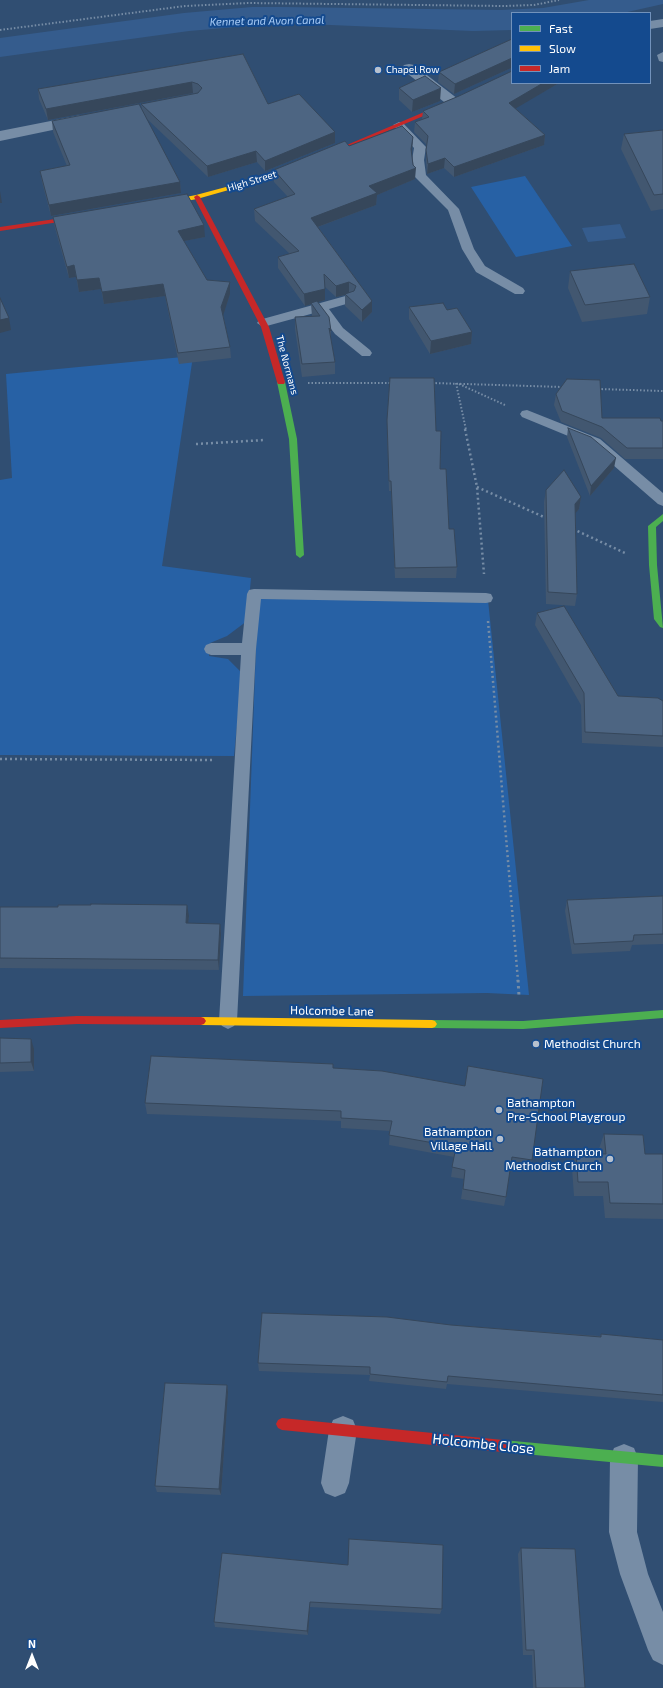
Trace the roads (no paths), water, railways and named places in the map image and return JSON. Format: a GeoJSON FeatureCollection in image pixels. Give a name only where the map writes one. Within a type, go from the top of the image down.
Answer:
{"type":"FeatureCollection","features":[{"type":"Feature","properties":{"kind":"street"},"geometry":{"type":"LineString","coordinates":[[651,25],[663,23]]}},
{"type":"Feature","properties":{"kind":"street"},"geometry":{"type":"LineString","coordinates":[[409,68],[456,100]]}},
{"type":"Feature","properties":{"kind":"street","name":"High Street"},"geometry":{"type":"LineString","coordinates":[[154,205],[197,197],[269,177],[399,125],[456,100]]}},
{"type":"Feature","properties":{"kind":"street"},"geometry":{"type":"LineString","coordinates":[[0,136],[93,118]]}},
{"type":"Feature","properties":{"kind":"street","name":"The Normans"},"geometry":{"type":"LineString","coordinates":[[197,197],[263,322],[281,383],[294,439],[300,555]]}},
{"type":"Feature","properties":{"kind":"street"},"geometry":{"type":"LineString","coordinates":[[0,229],[96,215]]}},
{"type":"Feature","properties":{"kind":"street"},"geometry":{"type":"LineString","coordinates":[[663,517],[652,526],[653,565],[658,619],[663,625]]}},
{"type":"Feature","properties":{"kind":"street","name":"Holcombe Lane"},"geometry":{"type":"LineString","coordinates":[[0,1024],[77,1020],[523,1025],[663,1014]]}},
{"type":"Feature","properties":{"kind":"street","name":"Holcombe Close"},"geometry":{"type":"LineString","coordinates":[[282,1424],[663,1461]]}},
{"type":"Feature","properties":{"kind":"street"},"geometry":{"type":"LineString","coordinates":[[334,1483],[343,1430]]}},
{"type":"Feature","properties":{"kind":"street"},"geometry":{"type":"LineString","coordinates":[[624,1458],[622,1532],[634,1574],[663,1650]]}},
{"type":"Feature","properties":{"kind":"lane"},"geometry":{"type":"LineString","coordinates":[[399,125],[420,147],[418,160],[420,176],[453,209],[468,249],[480,269],[519,291]]}},
{"type":"Feature","properties":{"kind":"lane"},"geometry":{"type":"LineString","coordinates":[[263,322],[349,299]]}},
{"type":"Feature","properties":{"kind":"lane"},"geometry":{"type":"LineString","coordinates":[[320,307],[339,332],[366,353]]}},
{"type":"Feature","properties":{"kind":"lane"},"geometry":{"type":"LineString","coordinates":[[527,414],[595,442],[663,501]]}},
{"type":"Feature","properties":{"kind":"lane"},"geometry":{"type":"LineString","coordinates":[[228,1021],[249,650],[254,594],[486,598]]}},
{"type":"Feature","properties":{"kind":"lane"},"geometry":{"type":"LineString","coordinates":[[211,649],[249,650]]}},
{"type":"Feature","properties":{"kind":"water","name":"Kennet and Avon Canal"},"geometry":{"type":"Polygon","coordinates":[[[589,0],[663,0],[663,4],[627,12],[511,12],[511,30],[473,31],[283,23],[189,31],[0,57],[0,38],[184,13],[252,7],[501,10],[543,8],[589,0]]]}},
{"type":"Feature","properties":{"kind":"water"},"geometry":{"type":"Polygon","coordinates":[[[620,224],[626,238],[588,242],[582,228],[620,224]]]}},
{"type":"Feature","properties":{"kind":"place","name":"Chapel Row"},"geometry":{"type":"Point","coordinates":[378,70]}},
{"type":"Feature","properties":{"kind":"place","name":"Methodist Church"},"geometry":{"type":"Point","coordinates":[536,1044]}},
{"type":"Feature","properties":{"kind":"place","name":"Bathampton Pre-School Playgroup"},"geometry":{"type":"Point","coordinates":[499,1110]}},
{"type":"Feature","properties":{"kind":"place","name":"Bathampton Village Hall"},"geometry":{"type":"Point","coordinates":[500,1139]}},
{"type":"Feature","properties":{"kind":"place","name":"Bathampton Methodist Church"},"geometry":{"type":"Point","coordinates":[610,1159]}}]}
